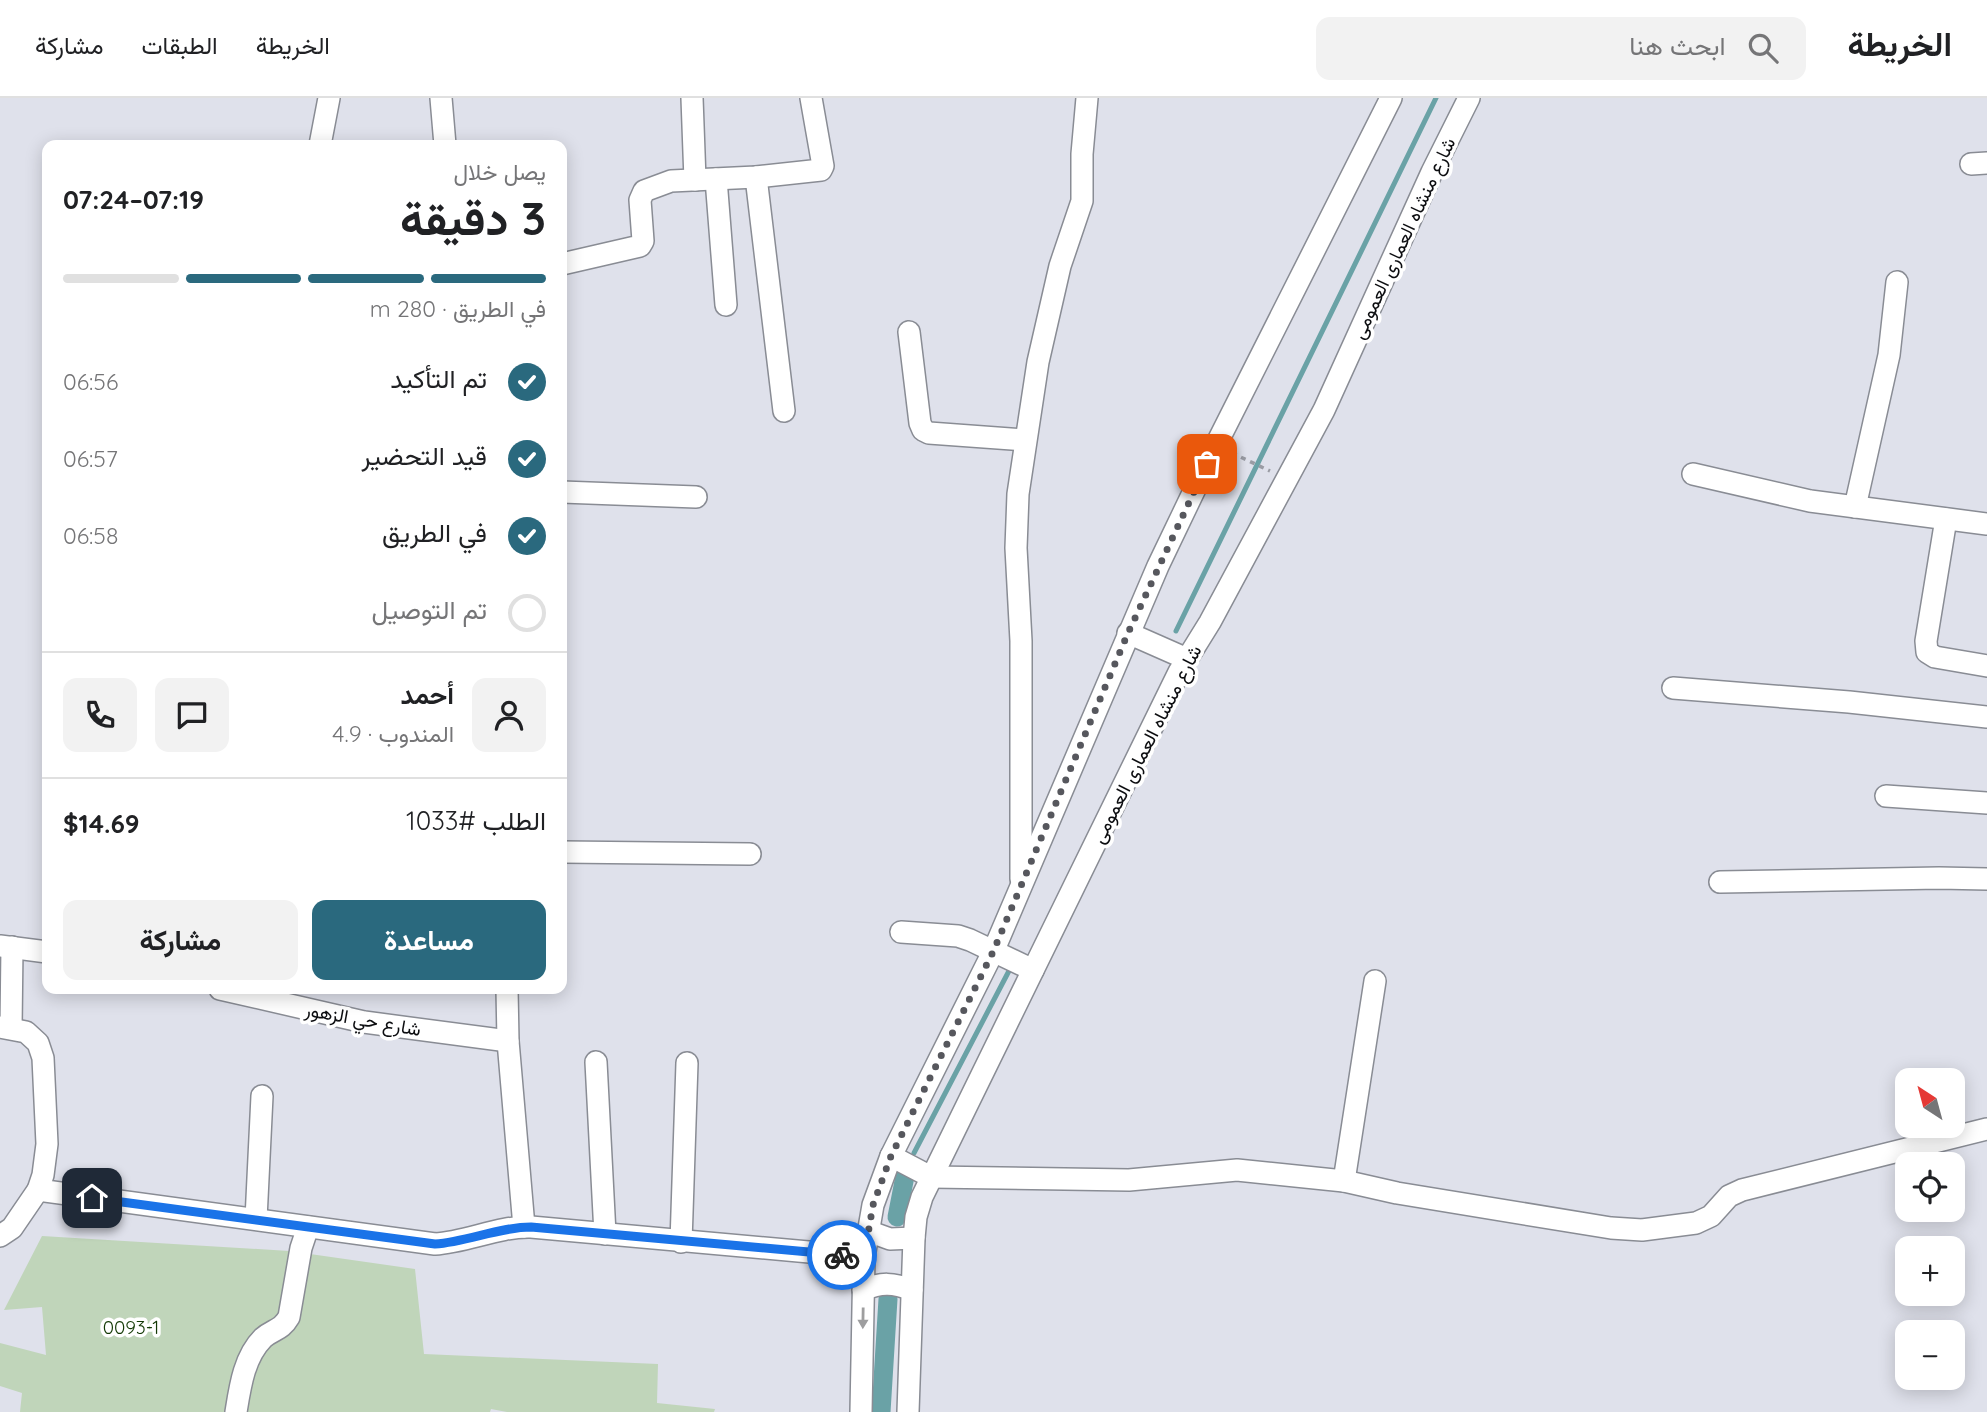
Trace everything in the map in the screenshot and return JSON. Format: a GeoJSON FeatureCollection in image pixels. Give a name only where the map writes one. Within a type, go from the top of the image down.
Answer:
{"type":"FeatureCollection","features":[{"type":"Feature","properties":{"kind":"street"},"geometry":{"type":"LineString","coordinates":[[321,140],[329,98]]}},
{"type":"Feature","properties":{"kind":"street"},"geometry":{"type":"LineString","coordinates":[[442,98],[445,140]]}},
{"type":"Feature","properties":{"kind":"street"},"geometry":{"type":"LineString","coordinates":[[692,98],[726,305]]}},
{"type":"Feature","properties":{"kind":"street"},"geometry":{"type":"LineString","coordinates":[[567,263],[640,246],[643,241],[640,200],[644,191],[671,181],[756,177],[823,169],[811,98]]}},
{"type":"Feature","properties":{"kind":"street"},"geometry":{"type":"LineString","coordinates":[[1021,887],[1021,641],[1016,548],[1018,494],[1038,362],[1060,266],[1082,201],[1082,154],[1087,98]]}},
{"type":"Feature","properties":{"kind":"street"},"geometry":{"type":"LineString","coordinates":[[861,1412],[864,1257],[867,1231],[881,1180],[993,952],[1128,633],[1189,501],[1391,98]]}},
{"type":"Feature","properties":{"kind":"street","name":"شارع منشاه العمارى العمومى"},"geometry":{"type":"LineString","coordinates":[[908,1412],[914,1238],[922,1196],[1187,659],[1210,622],[1324,410],[1432,172],[1469,98]]}},
{"type":"Feature","properties":{"kind":"street"},"geometry":{"type":"LineString","coordinates":[[756,177],[784,411]]}},
{"type":"Feature","properties":{"kind":"street"},"geometry":{"type":"LineString","coordinates":[[1856,507],[1889,355],[1897,282]]}},
{"type":"Feature","properties":{"kind":"street"},"geometry":{"type":"LineString","coordinates":[[909,332],[923,430],[929,433],[1026,440]]}},
{"type":"Feature","properties":{"kind":"street"},"geometry":{"type":"LineString","coordinates":[[1693,474],[1810,500],[1987,524]]}},
{"type":"Feature","properties":{"kind":"street"},"geometry":{"type":"LineString","coordinates":[[567,492],[696,497]]}},
{"type":"Feature","properties":{"kind":"street"},"geometry":{"type":"LineString","coordinates":[[1946,519],[1926,641],[1927,652],[1935,657],[1987,666]]}},
{"type":"Feature","properties":{"kind":"street"},"geometry":{"type":"LineString","coordinates":[[1128,633],[1187,659]]}},
{"type":"Feature","properties":{"kind":"street"},"geometry":{"type":"LineString","coordinates":[[1673,688],[1849,702],[1987,717]]}},
{"type":"Feature","properties":{"kind":"street"},"geometry":{"type":"LineString","coordinates":[[1886,796],[1987,803]]}},
{"type":"Feature","properties":{"kind":"street"},"geometry":{"type":"LineString","coordinates":[[567,852],[750,854]]}},
{"type":"Feature","properties":{"kind":"street"},"geometry":{"type":"LineString","coordinates":[[1720,882],[1987,879]]}},
{"type":"Feature","properties":{"kind":"street"},"geometry":{"type":"LineString","coordinates":[[901,932],[958,936],[982,945],[1032,971]]}},
{"type":"Feature","properties":{"kind":"street"},"geometry":{"type":"LineString","coordinates":[[0,1236],[12,1228],[38,1190],[47,1144],[43,1058],[38,1043],[26,1032],[5,1028],[6,947],[42,951]]}},
{"type":"Feature","properties":{"kind":"street"},"geometry":{"type":"LineString","coordinates":[[1344,1181],[1375,981]]}},
{"type":"Feature","properties":{"kind":"street","name":"شارع حي الزهور"},"geometry":{"type":"LineString","coordinates":[[241,994],[347,1019],[508,1041]]}},
{"type":"Feature","properties":{"kind":"street"},"geometry":{"type":"LineString","coordinates":[[507,994],[508,1041],[524,1227]]}},
{"type":"Feature","properties":{"kind":"street"},"geometry":{"type":"LineString","coordinates":[[596,1062],[605,1234]]}},
{"type":"Feature","properties":{"kind":"street"},"geometry":{"type":"LineString","coordinates":[[681,1241],[687,1063]]}},
{"type":"Feature","properties":{"kind":"street"},"geometry":{"type":"LineString","coordinates":[[256,1219],[262,1096]]}},
{"type":"Feature","properties":{"kind":"street"},"geometry":{"type":"LineString","coordinates":[[891,1156],[931,1177],[1129,1180],[1237,1170],[1344,1181],[1397,1193],[1611,1228],[1642,1230],[1696,1223],[1710,1216],[1729,1196],[1742,1190],[1987,1129]]}},
{"type":"Feature","properties":{"kind":"street"},"geometry":{"type":"LineString","coordinates":[[38,1190],[435,1244],[524,1227],[864,1257]]}},
{"type":"Feature","properties":{"kind":"street"},"geometry":{"type":"LineString","coordinates":[[236,1412],[240,1385],[250,1355],[264,1337],[284,1326],[289,1317],[301,1248],[308,1227]]}},
{"type":"Feature","properties":{"kind":"street"},"geometry":{"type":"LineString","coordinates":[[867,1231],[890,1239],[914,1238]]}},
{"type":"Feature","properties":{"kind":"street"},"geometry":{"type":"LineString","coordinates":[[863,1290],[888,1283],[912,1290]]}},
{"type":"Feature","properties":{"kind":"path"},"geometry":{"type":"LineString","coordinates":[[1235,454],[1276,474]]}},
{"type":"Feature","properties":{"kind":"green space","name":"0093-1"},"geometry":{"type":"Polygon","coordinates":[[[42,1236],[289,1251],[415,1269],[424,1354],[658,1364],[657,1403],[715,1409],[714,1412],[507,1412],[491,1409],[490,1412],[20,1412],[22,1393],[0,1386],[0,1343],[46,1355],[42,1307],[4,1310],[42,1236]]]}},
{"type":"Feature","properties":{"kind":"waterway"},"geometry":{"type":"LineString","coordinates":[[1176,631],[1436,98]]}},
{"type":"Feature","properties":{"kind":"waterway"},"geometry":{"type":"LineString","coordinates":[[914,1153],[1011,967]]}},
{"type":"Feature","properties":{"kind":"waterway"},"geometry":{"type":"LineString","coordinates":[[897,1217],[906,1171]]}},
{"type":"Feature","properties":{"kind":"waterway"},"geometry":{"type":"LineString","coordinates":[[881,1412],[888,1299]]}},
{"type":"Feature","properties":{"kind":"way so far"},"geometry":{"type":"LineString","coordinates":[[842,1255],[864,1257],[873,1205],[891,1156],[993,952],[1128,633],[1207,464]]}},
{"type":"Feature","properties":{"kind":"route"},"geometry":{"type":"LineString","coordinates":[[92,1198],[435,1244],[517,1227],[531,1227],[842,1255]]}}]}
